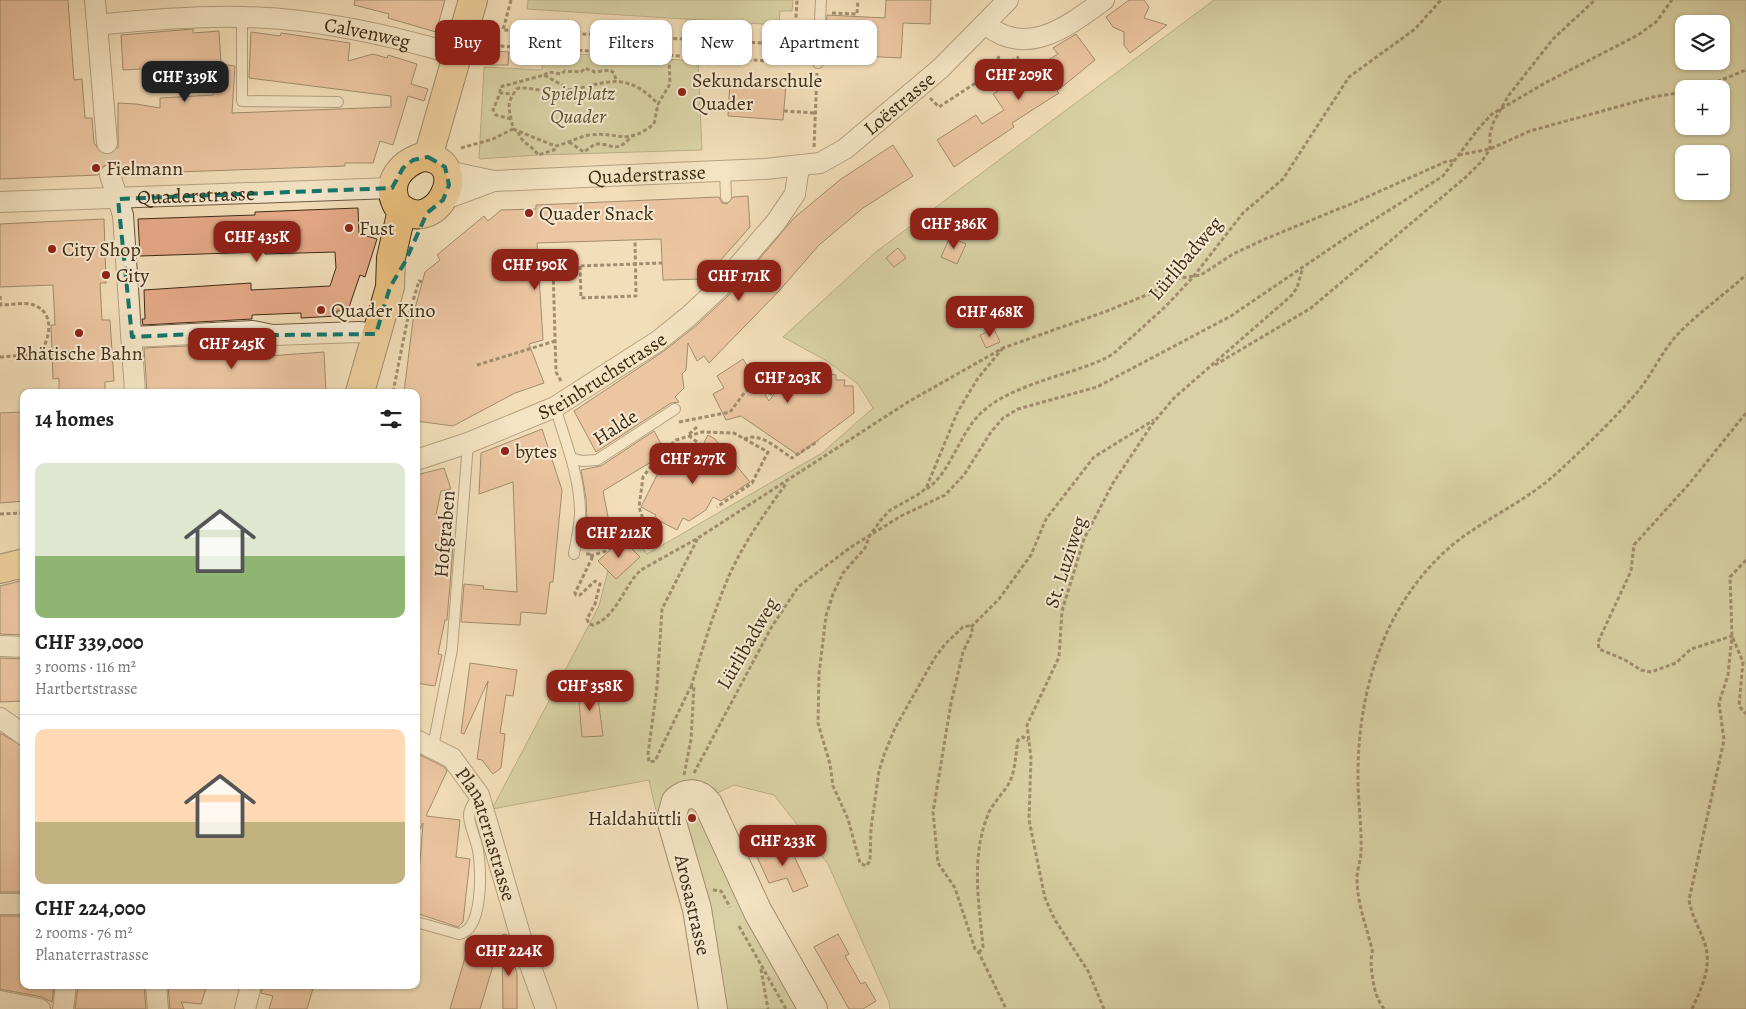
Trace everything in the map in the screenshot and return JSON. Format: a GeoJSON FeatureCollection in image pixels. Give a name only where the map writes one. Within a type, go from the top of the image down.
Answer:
{"type":"FeatureCollection","features":[{"type":"Feature","properties":{"kind":"main road"},"geometry":{"type":"LineString","coordinates":[[471,20],[472,0]]}},
{"type":"Feature","properties":{"kind":"main road"},"geometry":{"type":"LineString","coordinates":[[416,203],[448,185],[438,164],[465,65]]}},
{"type":"Feature","properties":{"kind":"main road"},"geometry":{"type":"LineString","coordinates":[[361,389],[390,287],[405,262],[416,203],[395,177],[413,160],[438,164]]}},
{"type":"Feature","properties":{"kind":"main road"},"geometry":{"type":"LineString","coordinates":[[0,569],[20,564]]}},
{"type":"Feature","properties":{"kind":"main road"},"geometry":{"type":"LineString","coordinates":[[686,791],[699,796],[708,804],[758,912],[813,1009]]}},
{"type":"Feature","properties":{"kind":"main road","name":"Arosastrasse"},"geometry":{"type":"LineString","coordinates":[[686,791],[676,801],[671,819],[697,909],[713,1009]]}},
{"type":"Feature","properties":{"kind":"street"},"geometry":{"type":"LineString","coordinates":[[95,0],[108,95],[107,143]]}},
{"type":"Feature","properties":{"kind":"street","name":"Loëstrasse"},"geometry":{"type":"LineString","coordinates":[[799,167],[820,164],[845,149],[940,68],[1008,0]]}},
{"type":"Feature","properties":{"kind":"street"},"geometry":{"type":"LineString","coordinates":[[986,24],[998,34],[1033,39],[1070,25],[1104,0]]}},
{"type":"Feature","properties":{"kind":"street","name":"Calvenweg"},"geometry":{"type":"LineString","coordinates":[[97,25],[181,17],[242,17],[295,20],[435,44]]}},
{"type":"Feature","properties":{"kind":"street","name":"Quaderstrasse"},"geometry":{"type":"LineString","coordinates":[[438,164],[494,181]]}},
{"type":"Feature","properties":{"kind":"street","name":"Quaderstrasse"},"geometry":{"type":"LineString","coordinates":[[0,202],[118,199],[416,203],[494,181],[799,167]]}},
{"type":"Feature","properties":{"kind":"street","name":"Steinbruchstrasse"},"geometry":{"type":"LineString","coordinates":[[420,459],[468,443],[555,407],[658,341],[719,288],[786,208],[795,194],[799,167]]}},
{"type":"Feature","properties":{"kind":"street"},"geometry":{"type":"LineString","coordinates":[[110,175],[122,215],[135,389]]}},
{"type":"Feature","properties":{"kind":"street"},"geometry":{"type":"LineString","coordinates":[[132,336],[253,331],[273,335],[359,332],[376,334]]}},
{"type":"Feature","properties":{"kind":"street"},"geometry":{"type":"LineString","coordinates":[[0,646],[20,647]]}},
{"type":"Feature","properties":{"kind":"street"},"geometry":{"type":"LineString","coordinates":[[0,718],[20,732]]}},
{"type":"Feature","properties":{"kind":"street","name":"Planaterrastrasse"},"geometry":{"type":"LineString","coordinates":[[425,743],[452,758],[480,795],[525,951],[546,1009]]}},
{"type":"Feature","properties":{"kind":"street"},"geometry":{"type":"LineString","coordinates":[[0,904],[20,904]]}},
{"type":"Feature","properties":{"kind":"street"},"geometry":{"type":"LineString","coordinates":[[63,1009],[66,989]]}},
{"type":"Feature","properties":{"kind":"street"},"geometry":{"type":"LineString","coordinates":[[156,989],[158,1009]]}},
{"type":"Feature","properties":{"kind":"street"},"geometry":{"type":"LineString","coordinates":[[245,1009],[251,989]]}},
{"type":"Feature","properties":{"kind":"street"},"geometry":{"type":"LineString","coordinates":[[0,1002],[40,1009]]}},
{"type":"Feature","properties":{"kind":"lane"},"geometry":{"type":"LineString","coordinates":[[820,20],[821,0]]}},
{"type":"Feature","properties":{"kind":"lane"},"geometry":{"type":"LineString","coordinates":[[242,17],[242,101],[338,102]]}},
{"type":"Feature","properties":{"kind":"lane"},"geometry":{"type":"LineString","coordinates":[[725,171],[726,197]]}},
{"type":"Feature","properties":{"kind":"lane"},"geometry":{"type":"LineString","coordinates":[[555,407],[571,458],[580,510],[574,554]]}},
{"type":"Feature","properties":{"kind":"lane","name":"Halde"},"geometry":{"type":"LineString","coordinates":[[571,458],[590,462],[597,460],[677,412]]}},
{"type":"Feature","properties":{"kind":"lane","name":"Hofgraben"},"geometry":{"type":"LineString","coordinates":[[425,743],[452,649],[468,443]]}},
{"type":"Feature","properties":{"kind":"lane"},"geometry":{"type":"LineString","coordinates":[[420,923],[459,934],[464,933],[471,925],[479,898],[480,875],[478,848],[469,815],[473,803],[480,795]]}},
{"type":"Feature","properties":{"kind":"path"},"geometry":{"type":"LineString","coordinates":[[511,0],[502,30],[783,44],[793,40],[795,35],[797,0]]}},
{"type":"Feature","properties":{"kind":"path"},"geometry":{"type":"LineString","coordinates":[[840,13],[858,14],[858,0]]}},
{"type":"Feature","properties":{"kind":"path","name":"Lürlibadweg"},"geometry":{"type":"LineString","coordinates":[[686,791],[734,695],[790,597],[814,573],[870,535],[889,511],[922,492],[941,477],[969,427],[990,405],[1020,390],[1088,366],[1113,354],[1165,307],[1193,277],[1243,213],[1283,179],[1349,77],[1411,32],[1441,0]]}},
{"type":"Feature","properties":{"kind":"path"},"geometry":{"type":"LineString","coordinates":[[1207,370],[1311,308],[1467,176],[1490,149],[1490,133],[1502,107],[1553,39],[1596,0]]}},
{"type":"Feature","properties":{"kind":"path"},"geometry":{"type":"LineString","coordinates":[[1156,418],[1094,457],[1046,519],[1032,555],[999,599],[971,627],[964,627],[940,650],[895,728],[879,770],[870,836],[870,861],[864,867],[860,863],[848,819],[833,786],[830,764],[818,723],[818,708],[820,658],[829,606],[843,573],[865,548],[870,535],[950,491],[964,475],[991,432],[1010,413],[1097,387],[1231,316],[1444,176],[1485,120],[1502,107],[1638,35],[1656,22],[1672,0]]}},
{"type":"Feature","properties":{"kind":"path"},"geometry":{"type":"LineString","coordinates":[[500,51],[590,54]]}},
{"type":"Feature","properties":{"kind":"path"},"geometry":{"type":"LineString","coordinates":[[672,56],[762,60]]}},
{"type":"Feature","properties":{"kind":"path"},"geometry":{"type":"LineString","coordinates":[[994,71],[1000,56]]}},
{"type":"Feature","properties":{"kind":"path"},"geometry":{"type":"LineString","coordinates":[[928,96],[939,107],[1020,56]]}},
{"type":"Feature","properties":{"kind":"path"},"geometry":{"type":"LineString","coordinates":[[569,142],[584,152],[595,144],[616,148],[630,138],[643,133],[654,124],[658,104],[670,84],[669,65]]}},
{"type":"Feature","properties":{"kind":"path"},"geometry":{"type":"LineString","coordinates":[[814,148],[818,65]]}},
{"type":"Feature","properties":{"kind":"path"},"geometry":{"type":"LineString","coordinates":[[511,119],[496,115],[493,110],[500,93],[500,87],[550,72],[560,74],[565,71],[581,72],[584,68],[595,72],[610,70],[614,73],[616,80]]}},
{"type":"Feature","properties":{"kind":"path"},"geometry":{"type":"LineString","coordinates":[[1721,80],[1746,70]]}},
{"type":"Feature","properties":{"kind":"path"},"geometry":{"type":"LineString","coordinates":[[544,75],[564,86],[566,91]]}},
{"type":"Feature","properties":{"kind":"path"},"geometry":{"type":"LineString","coordinates":[[513,129],[508,106],[518,88],[530,87],[546,92],[566,91],[616,80],[630,82],[658,104]]}},
{"type":"Feature","properties":{"kind":"path"},"geometry":{"type":"LineString","coordinates":[[500,93],[513,94]]}},
{"type":"Feature","properties":{"kind":"path"},"geometry":{"type":"LineString","coordinates":[[1459,155],[1490,149],[1530,131],[1653,97],[1675,93]]}},
{"type":"Feature","properties":{"kind":"path"},"geometry":{"type":"LineString","coordinates":[[784,111],[815,113]]}},
{"type":"Feature","properties":{"kind":"path"},"geometry":{"type":"LineString","coordinates":[[461,148],[493,139],[513,129],[556,146]]}},
{"type":"Feature","properties":{"kind":"path"},"geometry":{"type":"LineString","coordinates":[[518,131],[524,143],[534,148],[538,155],[554,150],[556,146],[591,134],[630,138]]}},
{"type":"Feature","properties":{"kind":"path"},"geometry":{"type":"LineString","coordinates":[[590,556],[592,558],[575,593],[580,595],[596,581],[600,584],[595,604],[587,619],[589,624],[593,625],[612,610],[633,577],[641,570],[698,538],[908,402],[1003,348],[1107,312],[1149,294],[1175,279],[1201,275],[1233,254],[1265,238],[1358,201],[1445,162],[1456,160]]}},
{"type":"Feature","properties":{"kind":"path"},"geometry":{"type":"LineString","coordinates":[[580,266],[581,298],[636,296],[635,240]]}},
{"type":"Feature","properties":{"kind":"path"},"geometry":{"type":"LineString","coordinates":[[538,268],[662,263]]}},
{"type":"Feature","properties":{"kind":"path"},"geometry":{"type":"LineString","coordinates":[[554,267],[556,372],[561,381]]}},
{"type":"Feature","properties":{"kind":"path","name":"St. Luziweg"},"geometry":{"type":"LineString","coordinates":[[1104,1009],[1088,970],[1055,920],[1045,898],[1029,820],[1032,765],[1026,730],[1030,716],[1059,657],[1062,611],[1084,539],[1113,483],[1156,418],[1174,398],[1292,295],[1297,288],[1302,270]]}},
{"type":"Feature","properties":{"kind":"path"},"geometry":{"type":"LineString","coordinates":[[1384,1009],[1380,1003],[1374,983],[1371,958],[1373,951],[1362,921],[1357,878],[1361,852],[1358,777],[1360,732],[1374,666],[1394,616],[1412,588],[1433,563],[1461,539],[1517,504],[1555,474],[1634,396],[1678,334],[1746,275]]}},
{"type":"Feature","properties":{"kind":"path"},"geometry":{"type":"LineString","coordinates":[[394,389],[408,318],[419,281],[422,282]]}},
{"type":"Feature","properties":{"kind":"path"},"geometry":{"type":"LineString","coordinates":[[0,296],[1,305],[31,304],[41,309],[47,320],[49,335],[46,346],[39,354]]}},
{"type":"Feature","properties":{"kind":"path"},"geometry":{"type":"LineString","coordinates":[[405,313],[408,318]]}},
{"type":"Feature","properties":{"kind":"path"},"geometry":{"type":"LineString","coordinates":[[477,365],[555,341]]}},
{"type":"Feature","properties":{"kind":"path"},"geometry":{"type":"LineString","coordinates":[[922,492],[933,475],[958,411],[978,378],[1003,348]]}},
{"type":"Feature","properties":{"kind":"path"},"geometry":{"type":"LineString","coordinates":[[0,357],[52,353]]}},
{"type":"Feature","properties":{"kind":"path"},"geometry":{"type":"LineString","coordinates":[[677,412],[678,422],[683,423],[730,412],[745,392],[756,384],[771,394],[784,375]]}},
{"type":"Feature","properties":{"kind":"path"},"geometry":{"type":"LineString","coordinates":[[1732,636],[1691,649],[1676,663],[1651,672],[1641,670],[1625,660],[1599,649],[1598,642],[1631,571],[1634,545],[1689,484],[1746,413]]}},
{"type":"Feature","properties":{"kind":"path"},"geometry":{"type":"LineString","coordinates":[[688,435],[697,427]]}},
{"type":"Feature","properties":{"kind":"path"},"geometry":{"type":"LineString","coordinates":[[574,554],[577,560],[587,554],[590,556],[606,552],[623,536],[645,525],[639,507],[643,477],[668,446],[688,435],[734,433],[768,452],[752,483],[717,507]]}},
{"type":"Feature","properties":{"kind":"path"},"geometry":{"type":"LineString","coordinates":[[688,435],[701,445]]}},
{"type":"Feature","properties":{"kind":"path"},"geometry":{"type":"LineString","coordinates":[[744,438],[752,436],[762,438],[792,458],[818,441]]}},
{"type":"Feature","properties":{"kind":"path"},"geometry":{"type":"LineString","coordinates":[[698,538],[668,594],[661,617],[658,673],[648,754],[650,762],[653,763],[690,688],[710,623],[728,577],[753,530],[788,481]]}},
{"type":"Feature","properties":{"kind":"path"},"geometry":{"type":"LineString","coordinates":[[0,514],[20,513]]}},
{"type":"Feature","properties":{"kind":"path"},"geometry":{"type":"LineString","coordinates":[[1692,1009],[1705,979],[1708,956],[1704,939],[1691,915],[1689,900],[1724,740],[1719,703],[1728,675],[1732,636],[1730,578],[1746,560]]}},
{"type":"Feature","properties":{"kind":"path"},"geometry":{"type":"LineString","coordinates":[[971,627],[972,633],[963,652],[944,734],[933,819],[938,864],[955,888],[975,949],[979,953],[1006,1009]]}},
{"type":"Feature","properties":{"kind":"path"},"geometry":{"type":"LineString","coordinates":[[1732,636],[1744,662],[1738,698],[1739,706],[1746,714]]}},
{"type":"Feature","properties":{"kind":"path"},"geometry":{"type":"LineString","coordinates":[[686,791],[684,773],[691,746],[696,690],[694,686],[690,688]]}},
{"type":"Feature","properties":{"kind":"path"},"geometry":{"type":"LineString","coordinates":[[979,953],[983,947],[976,871],[980,840],[989,811],[1009,783],[1016,762],[1018,740],[1023,737],[1028,741]]}},
{"type":"Feature","properties":{"kind":"path"},"geometry":{"type":"LineString","coordinates":[[712,890],[722,892],[731,909]]}},
{"type":"Feature","properties":{"kind":"path"},"geometry":{"type":"LineString","coordinates":[[735,918],[786,1009]]}},
{"type":"Feature","properties":{"kind":"highlighted area"},"geometry":{"type":"Polygon","coordinates":[[[428,157],[445,167],[449,185],[443,200],[427,213],[405,262],[390,287],[376,334],[273,335],[253,331],[132,337],[118,199],[392,188],[403,168],[413,160],[428,157]]]}},
{"type":"Feature","properties":{"kind":"green space"},"geometry":{"type":"Polygon","coordinates":[[[528,0],[793,0],[792,11],[780,11],[779,20],[762,20],[762,24],[752,23],[752,20],[700,20],[527,9],[528,0]]]}},
{"type":"Feature","properties":{"kind":"green space"},"geometry":{"type":"Polygon","coordinates":[[[1214,0],[1746,0],[1746,1009],[890,1009],[889,1002],[828,864],[774,795],[734,785],[705,799],[813,1009],[713,1009],[671,812],[656,811],[649,780],[492,809],[599,606],[621,519],[647,554],[822,453],[873,408],[858,384],[827,361],[783,337],[877,251],[1214,0]]]}},
{"type":"Feature","properties":{"kind":"green space","name":"Spielplatz Quader"},"geometry":{"type":"Polygon","coordinates":[[[580,54],[590,55],[590,65],[672,65],[672,59],[682,60],[682,65],[698,65],[702,150],[538,155],[479,159],[484,67],[542,70],[542,65],[580,65],[580,54]]]}},
{"type":"Feature","properties":{"kind":"building"},"geometry":{"type":"Polygon","coordinates":[[[0,0],[68,0],[74,80],[82,79],[85,118],[92,118],[94,143],[102,154],[113,153],[118,148],[118,103],[160,108],[160,98],[213,95],[216,65],[123,70],[121,35],[193,29],[193,33],[219,31],[221,64],[235,66],[232,113],[391,107],[391,96],[249,78],[251,32],[280,36],[281,33],[350,43],[348,61],[373,54],[387,58],[388,55],[417,64],[411,84],[428,89],[424,101],[408,96],[393,145],[380,141],[373,163],[345,163],[345,166],[122,174],[118,167],[112,163],[102,167],[98,175],[0,179],[0,0]]]}},
{"type":"Feature","properties":{"kind":"building"},"geometry":{"type":"Polygon","coordinates":[[[355,0],[445,0],[439,20],[435,20],[435,32],[388,18],[389,14],[354,5],[355,0]]]}},
{"type":"Feature","properties":{"kind":"building"},"geometry":{"type":"Polygon","coordinates":[[[886,0],[931,0],[930,24],[903,23],[901,58],[877,57],[877,20],[827,20],[827,15],[885,18],[886,0]]]}},
{"type":"Feature","properties":{"kind":"building"},"geometry":{"type":"Polygon","coordinates":[[[1129,0],[1144,0],[1149,7],[1144,18],[1167,25],[1130,53],[1124,45],[1124,32],[1113,27],[1106,17],[1129,0]]]}},
{"type":"Feature","properties":{"kind":"building"},"geometry":{"type":"Polygon","coordinates":[[[1076,34],[1095,60],[1057,91],[1059,93],[1012,123],[1014,127],[954,167],[937,140],[976,115],[982,124],[1004,110],[993,94],[1058,54],[1053,48],[1076,34]]]}},
{"type":"Feature","properties":{"kind":"building"},"geometry":{"type":"Polygon","coordinates":[[[500,51],[509,52],[508,65],[500,65],[500,51]]]}},
{"type":"Feature","properties":{"kind":"building"},"geometry":{"type":"Polygon","coordinates":[[[730,81],[786,85],[783,120],[728,116],[730,81]]]}},
{"type":"Feature","properties":{"kind":"building"},"geometry":{"type":"Polygon","coordinates":[[[893,145],[913,176],[863,208],[819,245],[779,291],[709,363],[704,356],[697,361],[688,343],[686,370],[682,374],[684,388],[675,397],[679,402],[671,403],[596,452],[574,411],[664,351],[697,325],[728,296],[794,218],[841,179],[893,145]]]}},
{"type":"Feature","properties":{"kind":"building"},"geometry":{"type":"Polygon","coordinates":[[[748,196],[750,227],[704,279],[663,280],[661,239],[537,243],[543,340],[529,344],[544,383],[515,393],[453,426],[420,422],[420,389],[404,389],[414,312],[425,272],[440,260],[437,255],[484,216],[488,221],[501,210],[536,209],[536,205],[719,197],[722,203],[727,204],[733,197],[748,196]]]}},
{"type":"Feature","properties":{"kind":"building"},"geometry":{"type":"Polygon","coordinates":[[[358,208],[359,234],[377,239],[365,277],[360,275],[348,310],[337,311],[337,316],[301,318],[301,313],[252,315],[252,319],[143,325],[142,319],[145,319],[144,290],[251,283],[251,290],[330,286],[336,268],[335,252],[140,256],[138,219],[255,215],[255,212],[358,208]]]}},
{"type":"Feature","properties":{"kind":"building"},"geometry":{"type":"Polygon","coordinates":[[[104,219],[106,283],[100,283],[102,320],[110,320],[114,381],[105,382],[105,389],[59,389],[59,378],[53,379],[51,325],[55,325],[53,285],[0,287],[0,224],[104,219]]]}},
{"type":"Feature","properties":{"kind":"building"},"geometry":{"type":"Polygon","coordinates":[[[950,237],[966,244],[957,264],[941,257],[950,237]]]}},
{"type":"Feature","properties":{"kind":"building"},"geometry":{"type":"Polygon","coordinates":[[[898,248],[906,258],[894,267],[886,258],[898,248]]]}},
{"type":"Feature","properties":{"kind":"building"},"geometry":{"type":"Polygon","coordinates":[[[994,329],[1000,342],[986,348],[980,335],[994,329]]]}},
{"type":"Feature","properties":{"kind":"building"},"geometry":{"type":"Polygon","coordinates":[[[252,343],[254,357],[324,352],[326,389],[147,389],[144,348],[252,343]]]}},
{"type":"Feature","properties":{"kind":"building"},"geometry":{"type":"Polygon","coordinates":[[[743,359],[769,401],[794,366],[820,366],[820,369],[829,369],[830,374],[836,375],[836,380],[845,380],[844,386],[853,386],[854,413],[798,455],[741,416],[726,420],[713,394],[724,388],[717,376],[743,359]]]}},
{"type":"Feature","properties":{"kind":"building"},"geometry":{"type":"Polygon","coordinates":[[[20,412],[20,501],[0,503],[0,413],[20,412]]]}},
{"type":"Feature","properties":{"kind":"building"},"geometry":{"type":"Polygon","coordinates":[[[542,429],[562,490],[553,582],[550,582],[546,614],[521,612],[520,625],[461,622],[464,584],[484,586],[483,589],[517,592],[513,482],[479,494],[481,453],[542,429]]]}},
{"type":"Feature","properties":{"kind":"building"},"geometry":{"type":"Polygon","coordinates":[[[654,431],[666,453],[603,491],[611,532],[588,538],[586,498],[581,470],[601,466],[654,431]]]}},
{"type":"Feature","properties":{"kind":"building"},"geometry":{"type":"Polygon","coordinates":[[[708,435],[715,439],[750,482],[721,501],[713,497],[706,510],[689,521],[683,518],[677,530],[654,518],[656,515],[641,507],[667,455],[677,473],[687,454],[696,458],[708,435]]]}},
{"type":"Feature","properties":{"kind":"building"},"geometry":{"type":"Polygon","coordinates":[[[444,468],[451,489],[441,491],[436,515],[447,517],[441,545],[453,547],[447,620],[445,620],[438,654],[442,655],[435,686],[420,684],[420,474],[444,468]]]}},
{"type":"Feature","properties":{"kind":"building"},"geometry":{"type":"Polygon","coordinates":[[[622,539],[640,557],[616,579],[598,561],[622,539]]]}},
{"type":"Feature","properties":{"kind":"building"},"geometry":{"type":"Polygon","coordinates":[[[20,581],[20,635],[0,634],[0,586],[20,581]]]}},
{"type":"Feature","properties":{"kind":"building"},"geometry":{"type":"Polygon","coordinates":[[[0,658],[20,659],[20,701],[0,702],[0,658]]]}},
{"type":"Feature","properties":{"kind":"building"},"geometry":{"type":"Polygon","coordinates":[[[470,663],[517,670],[513,696],[506,695],[500,733],[505,734],[501,768],[493,774],[482,760],[477,759],[488,681],[464,734],[461,733],[470,663]]]}},
{"type":"Feature","properties":{"kind":"building"},"geometry":{"type":"Polygon","coordinates":[[[596,683],[603,736],[582,737],[579,702],[583,701],[582,684],[596,683]]]}},
{"type":"Feature","properties":{"kind":"building"},"geometry":{"type":"Polygon","coordinates":[[[0,733],[20,745],[20,892],[0,892],[0,733]]]}},
{"type":"Feature","properties":{"kind":"building"},"geometry":{"type":"Polygon","coordinates":[[[420,755],[444,767],[447,771],[426,816],[460,820],[456,857],[470,859],[463,922],[458,927],[420,914],[420,862],[423,823],[420,829],[420,755]]]}},
{"type":"Feature","properties":{"kind":"building"},"geometry":{"type":"Polygon","coordinates":[[[788,843],[808,886],[793,892],[787,878],[769,883],[757,857],[788,843]]]}},
{"type":"Feature","properties":{"kind":"building"},"geometry":{"type":"Polygon","coordinates":[[[0,916],[20,916],[20,989],[54,989],[52,1002],[42,997],[0,989],[0,916]]]}},
{"type":"Feature","properties":{"kind":"building"},"geometry":{"type":"Polygon","coordinates":[[[506,934],[517,974],[517,1009],[503,1009],[502,935],[506,934]]]}},
{"type":"Feature","properties":{"kind":"building"},"geometry":{"type":"Polygon","coordinates":[[[838,934],[849,954],[845,956],[861,984],[865,982],[876,1001],[863,1009],[849,1009],[814,947],[838,934]]]}},
{"type":"Feature","properties":{"kind":"building"},"geometry":{"type":"Polygon","coordinates":[[[467,951],[495,959],[480,1009],[450,1009],[467,951]]]}},
{"type":"Feature","properties":{"kind":"building"},"geometry":{"type":"Polygon","coordinates":[[[78,989],[144,989],[146,1009],[75,1009],[78,989]]]}},
{"type":"Feature","properties":{"kind":"building"},"geometry":{"type":"Polygon","coordinates":[[[168,989],[206,989],[201,1004],[181,1002],[184,1009],[170,1009],[168,989]]]}},
{"type":"Feature","properties":{"kind":"building"},"geometry":{"type":"Polygon","coordinates":[[[262,989],[313,989],[307,1009],[269,1009],[273,996],[261,993],[262,989]]]}},
{"type":"Feature","properties":{"kind":"tunnel"},"geometry":{"type":"LineString","coordinates":[[107,143],[110,175]]}},
{"type":"Feature","properties":{"kind":"place","name":"Sekundarschule Quader"},"geometry":{"type":"Point","coordinates":[682,92]}},
{"type":"Feature","properties":{"kind":"place","name":"Fielmann"},"geometry":{"type":"Point","coordinates":[96,168]}},
{"type":"Feature","properties":{"kind":"place","name":"Quader Snack"},"geometry":{"type":"Point","coordinates":[529,213]}},
{"type":"Feature","properties":{"kind":"place","name":"Fust"},"geometry":{"type":"Point","coordinates":[349,228]}},
{"type":"Feature","properties":{"kind":"place","name":"City Shop"},"geometry":{"type":"Point","coordinates":[52,249]}},
{"type":"Feature","properties":{"kind":"place","name":"City"},"geometry":{"type":"Point","coordinates":[106,275]}},
{"type":"Feature","properties":{"kind":"place","name":"Quader Kino"},"geometry":{"type":"Point","coordinates":[321,310]}},
{"type":"Feature","properties":{"kind":"place","name":"Rhätische Bahn"},"geometry":{"type":"Point","coordinates":[79,333]}},
{"type":"Feature","properties":{"kind":"place","name":"bytes"},"geometry":{"type":"Point","coordinates":[505,451]}},
{"type":"Feature","properties":{"kind":"place","name":"Haldahüttli"},"geometry":{"type":"Point","coordinates":[692,818]}}]}
